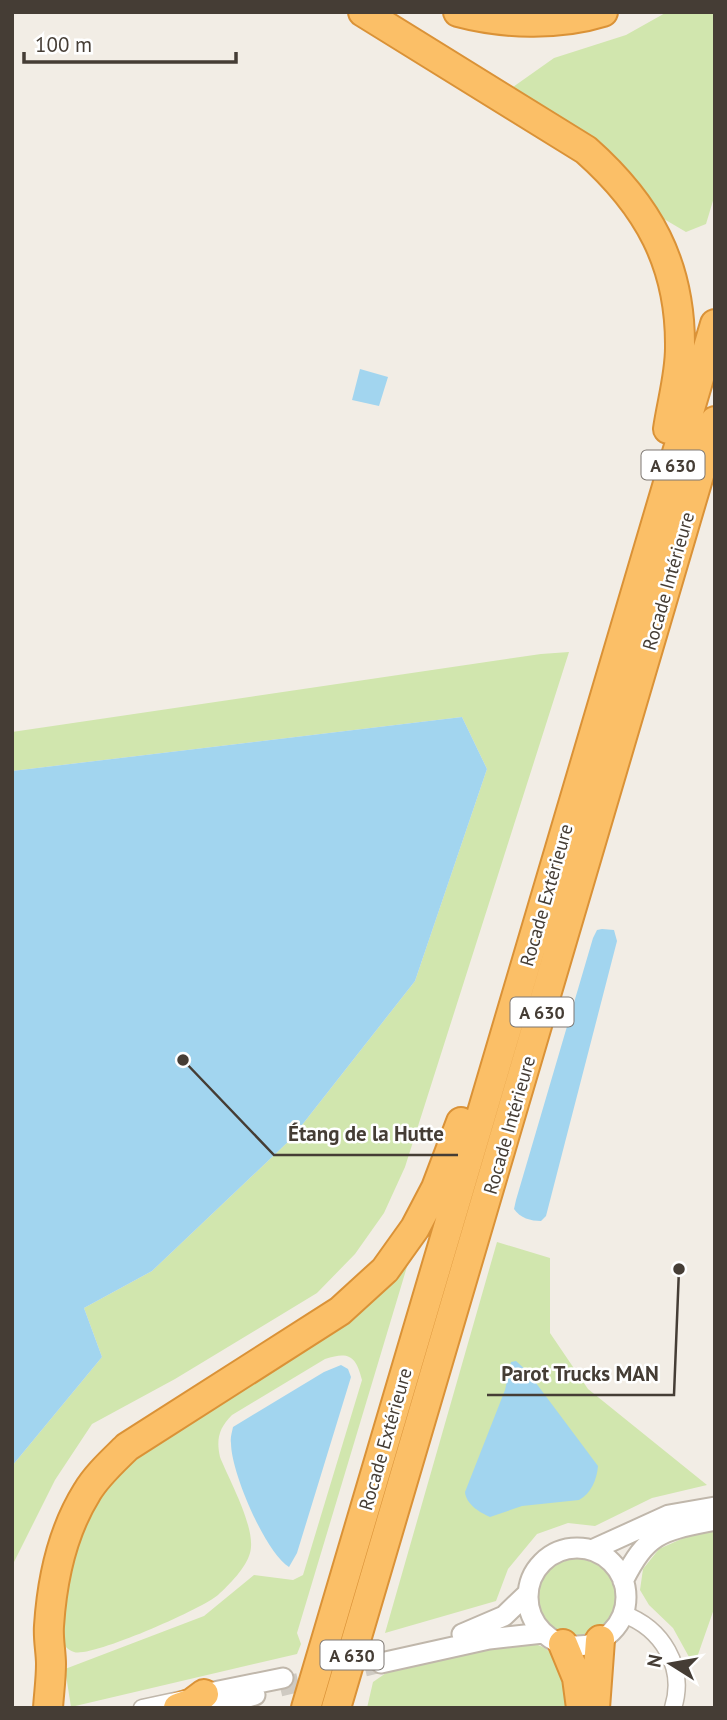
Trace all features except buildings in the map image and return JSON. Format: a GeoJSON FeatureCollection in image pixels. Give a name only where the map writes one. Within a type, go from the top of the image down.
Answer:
{"type":"FeatureCollection","features":[{"type":"Feature","properties":{"kind":"highway"},"geometry":{"type":"LineString","coordinates":[[363,12],[586,150],[613,174],[631,195],[657,238],[668,266],[677,302],[679,369],[632,607]]}},
{"type":"Feature","properties":{"kind":"highway"},"geometry":{"type":"LineString","coordinates":[[458,12],[475,17],[522,21],[557,20],[603,12]]}},
{"type":"Feature","properties":{"kind":"highway","name":"Rocade Extérieure"},"geometry":{"type":"LineString","coordinates":[[306,1708],[715,324]]}},
{"type":"Feature","properties":{"kind":"highway","name":"Rocade Intérieure"},"geometry":{"type":"LineString","coordinates":[[336,1708],[715,421]]}},
{"type":"Feature","properties":{"kind":"highway"},"geometry":{"type":"LineString","coordinates":[[48,1708],[51,1665],[49,1630],[53,1587],[62,1547],[87,1490],[127,1447],[341,1311],[384,1270],[415,1228],[436,1188],[560,846]]}},
{"type":"Feature","properties":{"kind":"highway"},"geometry":{"type":"LineString","coordinates":[[354,1708],[373,1636],[367,1602]]}},
{"type":"Feature","properties":{"kind":"highway"},"geometry":{"type":"LineString","coordinates":[[553,1638],[577,1678],[582,1708]]}},
{"type":"Feature","properties":{"kind":"highway"},"geometry":{"type":"LineString","coordinates":[[595,1708],[600,1640]]}},
{"type":"Feature","properties":{"kind":"highway"},"geometry":{"type":"LineString","coordinates":[[51,1665],[62,1708]]}},
{"type":"Feature","properties":{"kind":"highway"},"geometry":{"type":"LineString","coordinates":[[178,1708],[208,1701]]}},
{"type":"Feature","properties":{"kind":"street"},"geometry":{"type":"LineString","coordinates":[[592,1550],[669,1515],[715,1507]]}},
{"type":"Feature","properties":{"kind":"street"},"geometry":{"type":"LineString","coordinates":[[623,1581],[637,1553],[661,1535],[673,1528],[715,1520]]}},
{"type":"Feature","properties":{"kind":"street"},"geometry":{"type":"LineString","coordinates":[[579,1548],[592,1550],[611,1562],[623,1581],[623,1614],[618,1624],[600,1640],[575,1646],[553,1638],[489,1639],[382,1659],[468,1633],[504,1616],[528,1592],[536,1570],[554,1553],[579,1548]]}},
{"type":"Feature","properties":{"kind":"street"},"geometry":{"type":"LineString","coordinates":[[528,1592],[531,1615],[553,1638]]}},
{"type":"Feature","properties":{"kind":"street"},"geometry":{"type":"LineString","coordinates":[[623,1614],[645,1625],[657,1635],[672,1657],[677,1677],[673,1708]]}},
{"type":"Feature","properties":{"kind":"street"},"geometry":{"type":"LineString","coordinates":[[142,1708],[208,1701],[281,1682]]}},
{"type":"Feature","properties":{"kind":"green space"},"geometry":{"type":"Polygon","coordinates":[[[667,12],[715,12],[715,194],[706,224],[686,232],[664,219],[593,141],[513,87],[554,58],[626,35],[667,12]]]}},
{"type":"Feature","properties":{"kind":"green space"},"geometry":{"type":"Polygon","coordinates":[[[569,652],[405,1167],[384,1213],[355,1254],[317,1293],[175,1379],[92,1424],[55,1480],[12,1566],[12,1466],[102,1357],[84,1308],[152,1271],[291,1139],[415,981],[487,769],[462,717],[12,771],[12,732],[569,652]]]}},
{"type":"Feature","properties":{"kind":"green space"},"geometry":{"type":"Polygon","coordinates":[[[497,1242],[550,1258],[550,1333],[588,1389],[707,1485],[652,1498],[595,1526],[568,1523],[537,1534],[508,1569],[496,1601],[385,1633],[497,1242]]]}},
{"type":"Feature","properties":{"kind":"green space"},"geometry":{"type":"Polygon","coordinates":[[[412,1250],[297,1633],[301,1644],[297,1654],[71,1707],[65,1669],[204,1616],[254,1575],[293,1580],[303,1575],[362,1380],[357,1365],[346,1356],[325,1359],[232,1415],[224,1425],[218,1445],[220,1457],[250,1531],[250,1553],[237,1576],[208,1602],[170,1621],[101,1648],[74,1652],[65,1646],[60,1637],[70,1547],[109,1473],[412,1250]]]}},
{"type":"Feature","properties":{"kind":"green space"},"geometry":{"type":"Polygon","coordinates":[[[715,1530],[715,1606],[694,1666],[673,1628],[649,1605],[640,1590],[643,1569],[659,1549],[688,1536],[715,1530]]]}},
{"type":"Feature","properties":{"kind":"green space"},"geometry":{"type":"Polygon","coordinates":[[[577,1559],[592,1562],[609,1576],[616,1598],[613,1613],[599,1630],[577,1637],[562,1634],[545,1620],[538,1598],[541,1583],[555,1566],[577,1559]]]}},
{"type":"Feature","properties":{"kind":"green space"},"geometry":{"type":"Polygon","coordinates":[[[510,1641],[538,1645],[554,1656],[566,1680],[571,1708],[367,1708],[373,1682],[389,1671],[510,1641]]]}},
{"type":"Feature","properties":{"kind":"water"},"geometry":{"type":"Polygon","coordinates":[[[360,369],[388,377],[379,406],[352,400],[360,369]]]}},
{"type":"Feature","properties":{"kind":"water"},"geometry":{"type":"Polygon","coordinates":[[[462,717],[487,769],[415,981],[291,1139],[152,1271],[84,1308],[102,1357],[12,1466],[12,771],[462,717]]]}},
{"type":"Feature","properties":{"kind":"water"},"geometry":{"type":"Polygon","coordinates":[[[597,930],[614,930],[617,941],[546,1216],[541,1221],[530,1220],[519,1215],[514,1209],[516,1200],[593,938],[597,930]]]}},
{"type":"Feature","properties":{"kind":"water"},"geometry":{"type":"Polygon","coordinates":[[[516,1361],[527,1371],[598,1466],[590,1490],[579,1500],[522,1506],[490,1517],[470,1504],[465,1492],[505,1390],[511,1362],[516,1361]]]}},
{"type":"Feature","properties":{"kind":"water"},"geometry":{"type":"Polygon","coordinates":[[[341,1365],[348,1369],[351,1377],[297,1553],[289,1567],[280,1559],[260,1529],[243,1491],[233,1456],[233,1427],[324,1372],[341,1365]]]}},
{"type":"Feature","properties":{"kind":"tunnel"},"geometry":{"type":"LineString","coordinates":[[280,1687],[381,1663]]}},
{"type":"Feature","properties":{"kind":"place","name":"Étang de la Hutte"},"geometry":{"type":"Point","coordinates":[183,1060]}},
{"type":"Feature","properties":{"kind":"place","name":"Parot Trucks MAN"},"geometry":{"type":"Point","coordinates":[679,1269]}}]}
